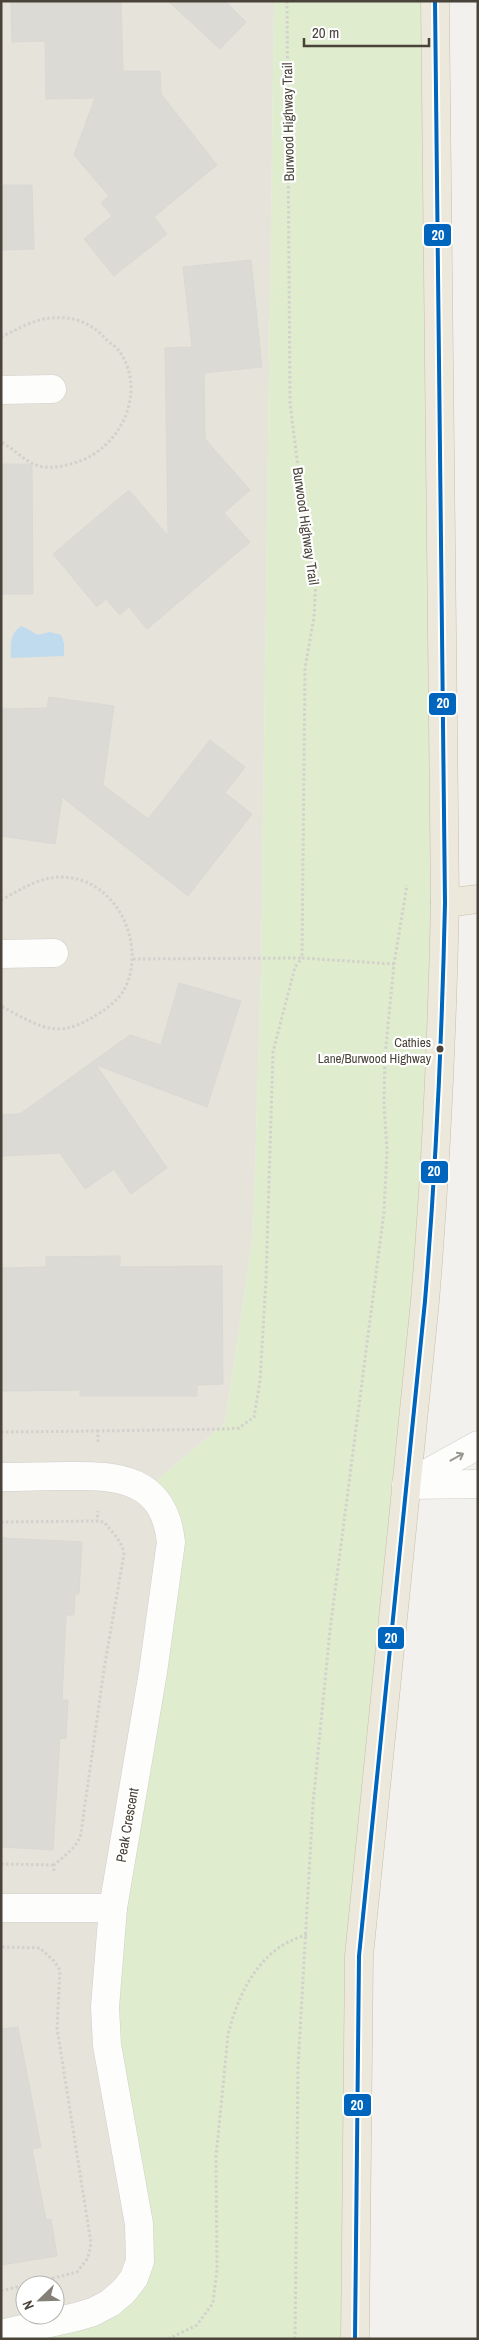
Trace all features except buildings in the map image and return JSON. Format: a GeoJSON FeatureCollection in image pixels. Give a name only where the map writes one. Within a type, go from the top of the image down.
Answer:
{"type":"FeatureCollection","features":[{"type":"Feature","properties":{"kind":"highway"},"geometry":{"type":"LineString","coordinates":[[355,2339],[359,1956],[433,1209],[442,1029],[445,904],[435,1]]}},
{"type":"Feature","properties":{"kind":"highway"},"geometry":{"type":"LineString","coordinates":[[445,904],[478,899]]}},
{"type":"Feature","properties":{"kind":"street"},"geometry":{"type":"LineString","coordinates":[[1,390],[52,389]]}},
{"type":"Feature","properties":{"kind":"street"},"geometry":{"type":"LineString","coordinates":[[1,954],[54,953]]}},
{"type":"Feature","properties":{"kind":"street"},"geometry":{"type":"LineString","coordinates":[[406,1485],[478,1445]]}},
{"type":"Feature","properties":{"kind":"street","name":"Peak Crescent"},"geometry":{"type":"LineString","coordinates":[[1,1477],[98,1476],[123,1479],[137,1484],[154,1497],[163,1512],[170,1530],[171,1542],[153,1672],[113,1908],[105,2026],[141,2242],[140,2261],[134,2278],[124,2291],[110,2303],[93,2312],[1,2334]]}},
{"type":"Feature","properties":{"kind":"street"},"geometry":{"type":"LineString","coordinates":[[406,1485],[478,1484]]}},
{"type":"Feature","properties":{"kind":"street"},"geometry":{"type":"LineString","coordinates":[[1,1908],[113,1908]]}},
{"type":"Feature","properties":{"kind":"path","name":"Burwood Highway Trail"},"geometry":{"type":"LineString","coordinates":[[287,1],[290,403],[301,492],[316,580],[314,617],[305,668],[302,958]]}},
{"type":"Feature","properties":{"kind":"path"},"geometry":{"type":"LineString","coordinates":[[295,2339],[298,2067],[313,1804],[330,1630],[384,1212],[387,1150],[384,1104],[385,1056],[394,964],[407,879]]}},
{"type":"Feature","properties":{"kind":"path"},"geometry":{"type":"LineString","coordinates":[[133,959],[302,958],[394,964]]}},
{"type":"Feature","properties":{"kind":"path"},"geometry":{"type":"LineString","coordinates":[[1,1432],[226,1429],[239,1428],[254,1417],[260,1381],[266,1280],[274,1052],[295,967],[302,958]]}},
{"type":"Feature","properties":{"kind":"path"},"geometry":{"type":"LineString","coordinates":[[98,1431],[98,1446]]}},
{"type":"Feature","properties":{"kind":"path"},"geometry":{"type":"LineString","coordinates":[[97,1521],[98,1506]]}},
{"type":"Feature","properties":{"kind":"path"},"geometry":{"type":"LineString","coordinates":[[1,1522],[104,1522],[118,1539],[124,1554],[104,1669],[79,1841],[54,1865],[1,1864]]}},
{"type":"Feature","properties":{"kind":"path"},"geometry":{"type":"LineString","coordinates":[[54,1865],[54,1873]]}},
{"type":"Feature","properties":{"kind":"path"},"geometry":{"type":"LineString","coordinates":[[168,2339],[197,2324],[212,2304],[217,2269],[216,2157],[228,2035],[232,2017],[243,1990],[266,1959],[286,1942],[307,1935]]}},
{"type":"Feature","properties":{"kind":"path"},"geometry":{"type":"LineString","coordinates":[[1,1947],[40,1948],[54,1961],[60,1970],[57,2028],[91,2243],[88,2258],[77,2272],[65,2276]]}},
{"type":"Feature","properties":{"kind":"path"},"geometry":{"type":"LineString","coordinates":[[1,2291],[15,2288]]}},
{"type":"Feature","properties":{"kind":"shaded area"},"geometry":{"type":"Polygon","coordinates":[[[1,1],[274,1],[261,972],[253,1236],[225,1423],[145,1490],[161,1506],[135,2206],[124,2291],[65,2314],[65,2275],[15,2275],[15,2325],[37,2325],[1,2339],[1,1]]]}},
{"type":"Feature","properties":{"kind":"green space"},"geometry":{"type":"Polygon","coordinates":[[[274,1],[435,1],[445,903],[356,2149],[356,2339],[1,2339],[49,2325],[65,2325],[65,2320],[76,2317],[134,2278],[107,2045],[171,1546],[145,1490],[225,1423],[253,1236],[261,972],[274,1]]]}},
{"type":"Feature","properties":{"kind":"water"},"geometry":{"type":"Polygon","coordinates":[[[22,626],[38,635],[50,632],[61,635],[64,643],[64,656],[11,658],[13,636],[22,626]]]}},
{"type":"Feature","properties":{"kind":"transit line","name":"20"},"geometry":{"type":"LineString","coordinates":[[355,2339],[359,1956],[425,1301],[442,1003],[445,903],[435,1]]}},
{"type":"Feature","properties":{"kind":"place","name":"Cathies Lane/Burwood Highway"},"geometry":{"type":"Point","coordinates":[440,1049]}}]}
